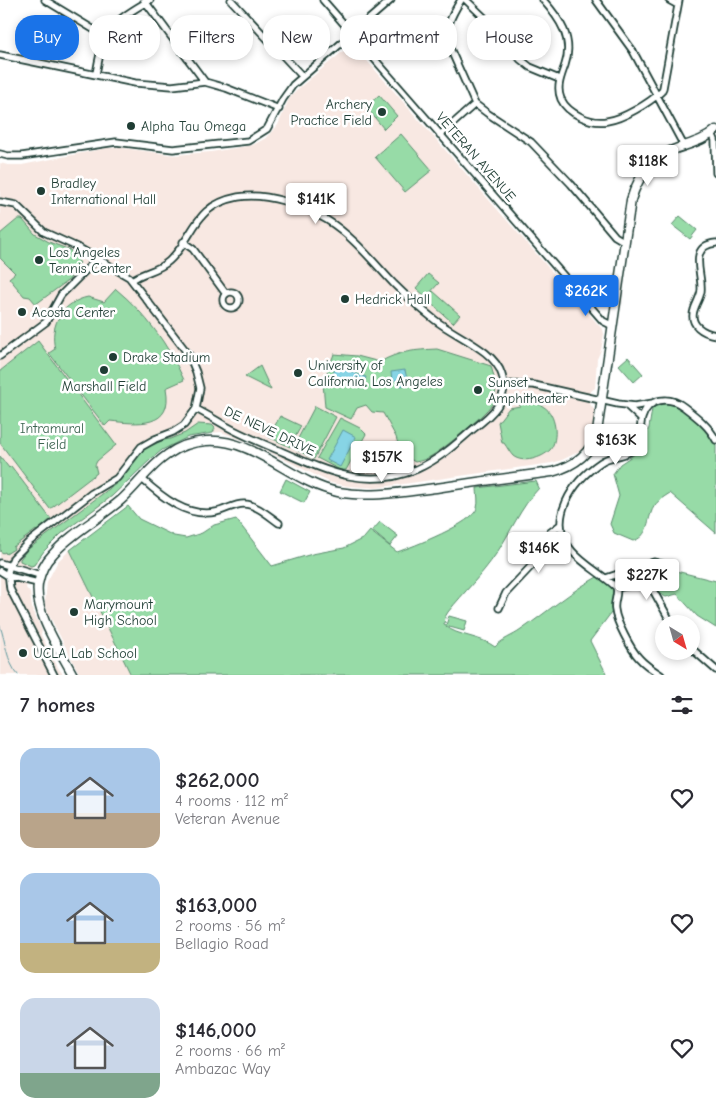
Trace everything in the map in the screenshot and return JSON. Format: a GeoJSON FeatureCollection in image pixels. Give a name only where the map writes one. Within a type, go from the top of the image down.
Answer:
{"type":"FeatureCollection","features":[{"type":"Feature","properties":{"kind":"main road"},"geometry":{"type":"LineString","coordinates":[[73,675],[42,614],[38,596],[40,574],[54,552],[120,501],[156,463],[172,451],[191,444],[211,441],[239,445],[325,488],[359,495],[389,494],[552,472],[573,464],[589,450],[597,432],[631,200],[641,177],[663,155],[697,142],[714,131]]}},
{"type":"Feature","properties":{"kind":"street"},"geometry":{"type":"LineString","coordinates":[[45,0],[89,27]]}},
{"type":"Feature","properties":{"kind":"street"},"geometry":{"type":"LineString","coordinates":[[231,0],[302,76]]}},
{"type":"Feature","properties":{"kind":"street","name":"VETERAN AVENUE"},"geometry":{"type":"LineString","coordinates":[[323,0],[340,20]]}},
{"type":"Feature","properties":{"kind":"street"},"geometry":{"type":"LineString","coordinates":[[374,15],[391,0]]}},
{"type":"Feature","properties":{"kind":"street"},"geometry":{"type":"LineString","coordinates":[[461,0],[450,16],[447,36],[449,46],[475,104],[531,142],[565,177],[615,236],[625,242]]}},
{"type":"Feature","properties":{"kind":"street"},"geometry":{"type":"LineString","coordinates":[[466,0],[491,24],[520,59],[530,67],[559,79]]}},
{"type":"Feature","properties":{"kind":"street"},"geometry":{"type":"LineString","coordinates":[[543,0],[561,23],[567,36],[569,47],[567,58],[559,79],[561,99],[576,114],[591,120],[606,122],[619,118],[658,96],[663,88],[678,2],[669,0]]}},
{"type":"Feature","properties":{"kind":"street"},"geometry":{"type":"LineString","coordinates":[[596,0],[633,50],[684,146]]}},
{"type":"Feature","properties":{"kind":"street"},"geometry":{"type":"LineString","coordinates":[[127,15],[147,1],[205,82]]}},
{"type":"Feature","properties":{"kind":"street"},"geometry":{"type":"LineString","coordinates":[[0,154],[22,156],[116,142],[173,149],[241,143],[255,138],[267,129],[279,109],[286,92],[340,44]]}},
{"type":"Feature","properties":{"kind":"street"},"geometry":{"type":"LineString","coordinates":[[0,56],[151,85],[172,86],[205,82],[226,88],[279,109]]}},
{"type":"Feature","properties":{"kind":"street"},"geometry":{"type":"LineString","coordinates":[[96,74],[100,60]]}},
{"type":"Feature","properties":{"kind":"street","name":"VETERAN AVENUE"},"geometry":{"type":"LineString","coordinates":[[375,60],[604,321],[614,326]]}},
{"type":"Feature","properties":{"kind":"street"},"geometry":{"type":"LineString","coordinates":[[440,135],[475,104]]}},
{"type":"Feature","properties":{"kind":"street"},"geometry":{"type":"LineString","coordinates":[[714,131],[716,173]]}},
{"type":"Feature","properties":{"kind":"street"},"geometry":{"type":"LineString","coordinates":[[132,280],[166,263],[174,256],[194,224],[210,209],[230,199],[258,196],[301,207],[321,216],[344,232],[420,308],[440,324],[493,358],[500,368],[504,384],[534,385],[626,405],[653,403],[664,399],[677,402],[702,422],[716,440]]}},
{"type":"Feature","properties":{"kind":"street"},"geometry":{"type":"LineString","coordinates":[[0,202],[16,205],[44,232],[88,253],[132,280],[185,349],[192,361],[200,388],[196,409],[184,425],[141,447],[117,478],[92,493],[29,542],[15,556],[8,576],[11,592],[54,675]]}},
{"type":"Feature","properties":{"kind":"street"},"geometry":{"type":"LineString","coordinates":[[183,242],[193,249],[226,294]]}},
{"type":"Feature","properties":{"kind":"street"},"geometry":{"type":"LineString","coordinates":[[716,243],[706,246],[698,257],[697,266],[701,282],[701,292],[693,318],[700,329],[706,334],[716,336]]}},
{"type":"Feature","properties":{"kind":"street"},"geometry":{"type":"LineString","coordinates":[[0,356],[46,322],[61,295],[94,262]]}},
{"type":"Feature","properties":{"kind":"street","name":"DE NEVE DRIVE"},"geometry":{"type":"LineString","coordinates":[[196,409],[226,426],[333,473],[356,478],[388,478],[428,464],[450,448],[493,413],[502,398],[504,384]]}},
{"type":"Feature","properties":{"kind":"street"},"geometry":{"type":"LineString","coordinates":[[616,588],[570,550],[563,537],[560,525],[561,515],[572,489],[590,470],[602,461],[627,453],[634,448],[641,436],[641,419],[653,403]]}},
{"type":"Feature","properties":{"kind":"street"},"geometry":{"type":"LineString","coordinates":[[626,405],[641,419]]}},
{"type":"Feature","properties":{"kind":"street"},"geometry":{"type":"LineString","coordinates":[[142,479],[174,504],[198,513],[216,512],[244,504],[251,505],[278,523]]}},
{"type":"Feature","properties":{"kind":"street"},"geometry":{"type":"LineString","coordinates":[[499,608],[506,593],[537,560],[548,534],[560,525]]}},
{"type":"Feature","properties":{"kind":"street"},"geometry":{"type":"LineString","coordinates":[[606,578],[654,562],[666,565]]}},
{"type":"Feature","properties":{"kind":"street"},"geometry":{"type":"LineString","coordinates":[[0,563],[40,574]]}},
{"type":"Feature","properties":{"kind":"street"},"geometry":{"type":"LineString","coordinates":[[0,571],[8,576],[38,583]]}},
{"type":"Feature","properties":{"kind":"street"},"geometry":{"type":"LineString","coordinates":[[616,588],[638,584],[651,589],[667,615]]}},
{"type":"Feature","properties":{"kind":"street"},"geometry":{"type":"LineString","coordinates":[[616,588],[614,606],[616,616],[630,644],[639,658],[661,675]]}},
{"type":"Feature","properties":{"kind":"street"},"geometry":{"type":"LineString","coordinates":[[700,656],[716,670]]}},
{"type":"Feature","properties":{"kind":"shaded area","name":"University of California, Los Angeles"},"geometry":{"type":"Polygon","coordinates":[[[340,54],[340,60],[366,60],[603,330],[601,350],[597,359],[595,388],[591,391],[590,404],[595,411],[588,442],[582,450],[552,463],[375,488],[331,483],[251,443],[221,432],[199,434],[178,440],[150,458],[111,498],[62,534],[44,551],[32,567],[26,588],[30,593],[32,608],[42,631],[41,635],[64,675],[0,675],[0,163],[22,165],[107,148],[122,148],[174,155],[211,152],[253,145],[266,138],[278,125],[289,99],[299,88],[340,54]]]}},
{"type":"Feature","properties":{"kind":"shaded area","name":"Marymount High School"},"geometry":{"type":"Polygon","coordinates":[[[70,550],[131,675],[80,675],[49,615],[45,603],[47,582],[58,561],[70,550]]]}},
{"type":"Feature","properties":{"kind":"green space","name":"Archery Practice Field"},"geometry":{"type":"Polygon","coordinates":[[[379,95],[397,116],[384,129],[366,107],[379,95]]]}},
{"type":"Feature","properties":{"kind":"green space"},"geometry":{"type":"Polygon","coordinates":[[[401,134],[432,170],[405,192],[375,157],[401,134]]]}},
{"type":"Feature","properties":{"kind":"green space"},"geometry":{"type":"Polygon","coordinates":[[[680,216],[697,230],[690,239],[672,225],[680,216]]]}},
{"type":"Feature","properties":{"kind":"green space","name":"Los Angeles Tennis Center"},"geometry":{"type":"Polygon","coordinates":[[[18,219],[22,219],[35,234],[70,250],[80,263],[72,269],[70,279],[36,304],[30,297],[24,296],[9,278],[15,273],[0,258],[0,234],[18,219]]]}},
{"type":"Feature","properties":{"kind":"green space"},"geometry":{"type":"Polygon","coordinates":[[[428,274],[439,283],[426,297],[416,288],[428,274]]]}},
{"type":"Feature","properties":{"kind":"green space","name":"Drake Stadium"},"geometry":{"type":"Polygon","coordinates":[[[116,289],[155,330],[171,354],[184,380],[166,388],[167,401],[164,411],[159,417],[142,423],[110,421],[105,426],[49,353],[55,349],[54,331],[56,323],[65,309],[71,304],[88,297],[104,302],[116,289]]]}},
{"type":"Feature","properties":{"kind":"green space"},"geometry":{"type":"Polygon","coordinates":[[[433,291],[460,315],[453,323],[426,299],[433,291]]]}},
{"type":"Feature","properties":{"kind":"green space","name":"Intramural Field"},"geometry":{"type":"Polygon","coordinates":[[[38,341],[116,445],[97,461],[95,465],[97,473],[50,509],[0,443],[0,371],[38,341]]]}},
{"type":"Feature","properties":{"kind":"green space"},"geometry":{"type":"Polygon","coordinates":[[[437,349],[491,366],[496,392],[494,401],[476,421],[428,458],[415,462],[401,454],[396,437],[383,413],[372,412],[366,405],[357,408],[351,419],[325,407],[323,383],[334,354],[357,356],[380,362],[394,355],[407,352],[437,349]]]}},
{"type":"Feature","properties":{"kind":"green space"},"geometry":{"type":"Polygon","coordinates":[[[628,357],[643,374],[634,382],[619,365],[628,357]]]}},
{"type":"Feature","properties":{"kind":"green space"},"geometry":{"type":"Polygon","coordinates":[[[260,366],[271,390],[245,377],[260,366]]]}},
{"type":"Feature","properties":{"kind":"green space"},"geometry":{"type":"Polygon","coordinates":[[[669,399],[701,420],[716,440],[716,533],[670,493],[652,509],[644,533],[633,541],[614,533],[610,524],[619,496],[613,474],[620,464],[638,452],[649,428],[653,403],[669,399]]]}},
{"type":"Feature","properties":{"kind":"green space"},"geometry":{"type":"Polygon","coordinates":[[[530,400],[548,410],[554,421],[555,440],[547,453],[537,458],[522,460],[513,456],[504,443],[502,443],[498,422],[509,408],[520,406],[520,402],[530,400]]]}},
{"type":"Feature","properties":{"kind":"green space"},"geometry":{"type":"Polygon","coordinates":[[[315,406],[336,417],[314,459],[293,448],[315,406]]]}},
{"type":"Feature","properties":{"kind":"green space"},"geometry":{"type":"Polygon","coordinates":[[[280,416],[301,426],[290,447],[269,437],[280,416]]]}},
{"type":"Feature","properties":{"kind":"green space"},"geometry":{"type":"Polygon","coordinates":[[[340,418],[360,428],[366,434],[346,470],[340,470],[317,458],[340,418]]]}},
{"type":"Feature","properties":{"kind":"green space"},"geometry":{"type":"Polygon","coordinates":[[[198,424],[212,425],[215,428],[213,433],[188,437],[162,450],[112,496],[61,534],[44,551],[34,565],[31,566],[20,561],[27,550],[117,483],[146,448],[185,433],[198,424]]]}},
{"type":"Feature","properties":{"kind":"green space"},"geometry":{"type":"Polygon","coordinates":[[[0,456],[9,468],[11,466],[51,519],[6,554],[0,551],[0,456]]]}},
{"type":"Feature","properties":{"kind":"green space"},"geometry":{"type":"Polygon","coordinates":[[[286,479],[310,492],[304,503],[280,491],[286,479]]]}},
{"type":"Feature","properties":{"kind":"green space"},"geometry":{"type":"Polygon","coordinates":[[[536,481],[539,488],[526,504],[491,562],[448,612],[444,624],[446,625],[449,616],[467,621],[464,631],[446,626],[456,632],[483,640],[495,647],[599,576],[617,591],[614,609],[590,641],[607,675],[131,675],[70,550],[128,506],[139,519],[174,536],[186,538],[202,533],[214,525],[236,519],[272,566],[312,554],[344,548],[364,538],[370,531],[397,552],[442,534],[473,514],[477,508],[477,488],[536,481]]]}},
{"type":"Feature","properties":{"kind":"green space"},"geometry":{"type":"Polygon","coordinates":[[[380,522],[398,536],[390,546],[372,531],[380,522]]]}},
{"type":"Feature","properties":{"kind":"green space"},"geometry":{"type":"Polygon","coordinates":[[[648,566],[716,581],[716,628],[700,618],[700,615],[696,615],[677,594],[666,597],[640,584],[619,583],[614,581],[614,578],[648,566]]]}},
{"type":"Feature","properties":{"kind":"water"},"geometry":{"type":"Polygon","coordinates":[[[337,363],[348,367],[349,371],[366,377],[362,388],[332,377],[337,363]]]}},
{"type":"Feature","properties":{"kind":"water"},"geometry":{"type":"Polygon","coordinates":[[[405,370],[408,384],[401,386],[400,380],[392,381],[391,372],[405,370]]]}},
{"type":"Feature","properties":{"kind":"water"},"geometry":{"type":"Polygon","coordinates":[[[343,430],[356,437],[340,467],[327,460],[343,430]]]}},
{"type":"Feature","properties":{"kind":"waterway"},"geometry":{"type":"LineString","coordinates":[[0,626],[11,664],[18,675]]}},
{"type":"Feature","properties":{"kind":"place","name":"Archery Practice Field"},"geometry":{"type":"Point","coordinates":[382,112]}},
{"type":"Feature","properties":{"kind":"place","name":"Alpha Tau Omega"},"geometry":{"type":"Point","coordinates":[131,126]}},
{"type":"Feature","properties":{"kind":"place","name":"Bradley International Hall"},"geometry":{"type":"Point","coordinates":[41,191]}},
{"type":"Feature","properties":{"kind":"place","name":"Los Angeles Tennis Center"},"geometry":{"type":"Point","coordinates":[39,260]}},
{"type":"Feature","properties":{"kind":"place","name":"Hedrick Hall"},"geometry":{"type":"Point","coordinates":[345,299]}},
{"type":"Feature","properties":{"kind":"place","name":"Acosta Center"},"geometry":{"type":"Point","coordinates":[22,312]}},
{"type":"Feature","properties":{"kind":"place","name":"Drake Stadium"},"geometry":{"type":"Point","coordinates":[113,357]}},
{"type":"Feature","properties":{"kind":"place","name":"Marshall Field"},"geometry":{"type":"Point","coordinates":[104,370]}},
{"type":"Feature","properties":{"kind":"place","name":"University of California, Los Angeles"},"geometry":{"type":"Point","coordinates":[298,373]}},
{"type":"Feature","properties":{"kind":"place","name":"Sunset Amphitheater"},"geometry":{"type":"Point","coordinates":[478,390]}},
{"type":"Feature","properties":{"kind":"place","name":"Marymount High School"},"geometry":{"type":"Point","coordinates":[74,612]}},
{"type":"Feature","properties":{"kind":"place","name":"UCLA Lab School"},"geometry":{"type":"Point","coordinates":[23,653]}}]}
